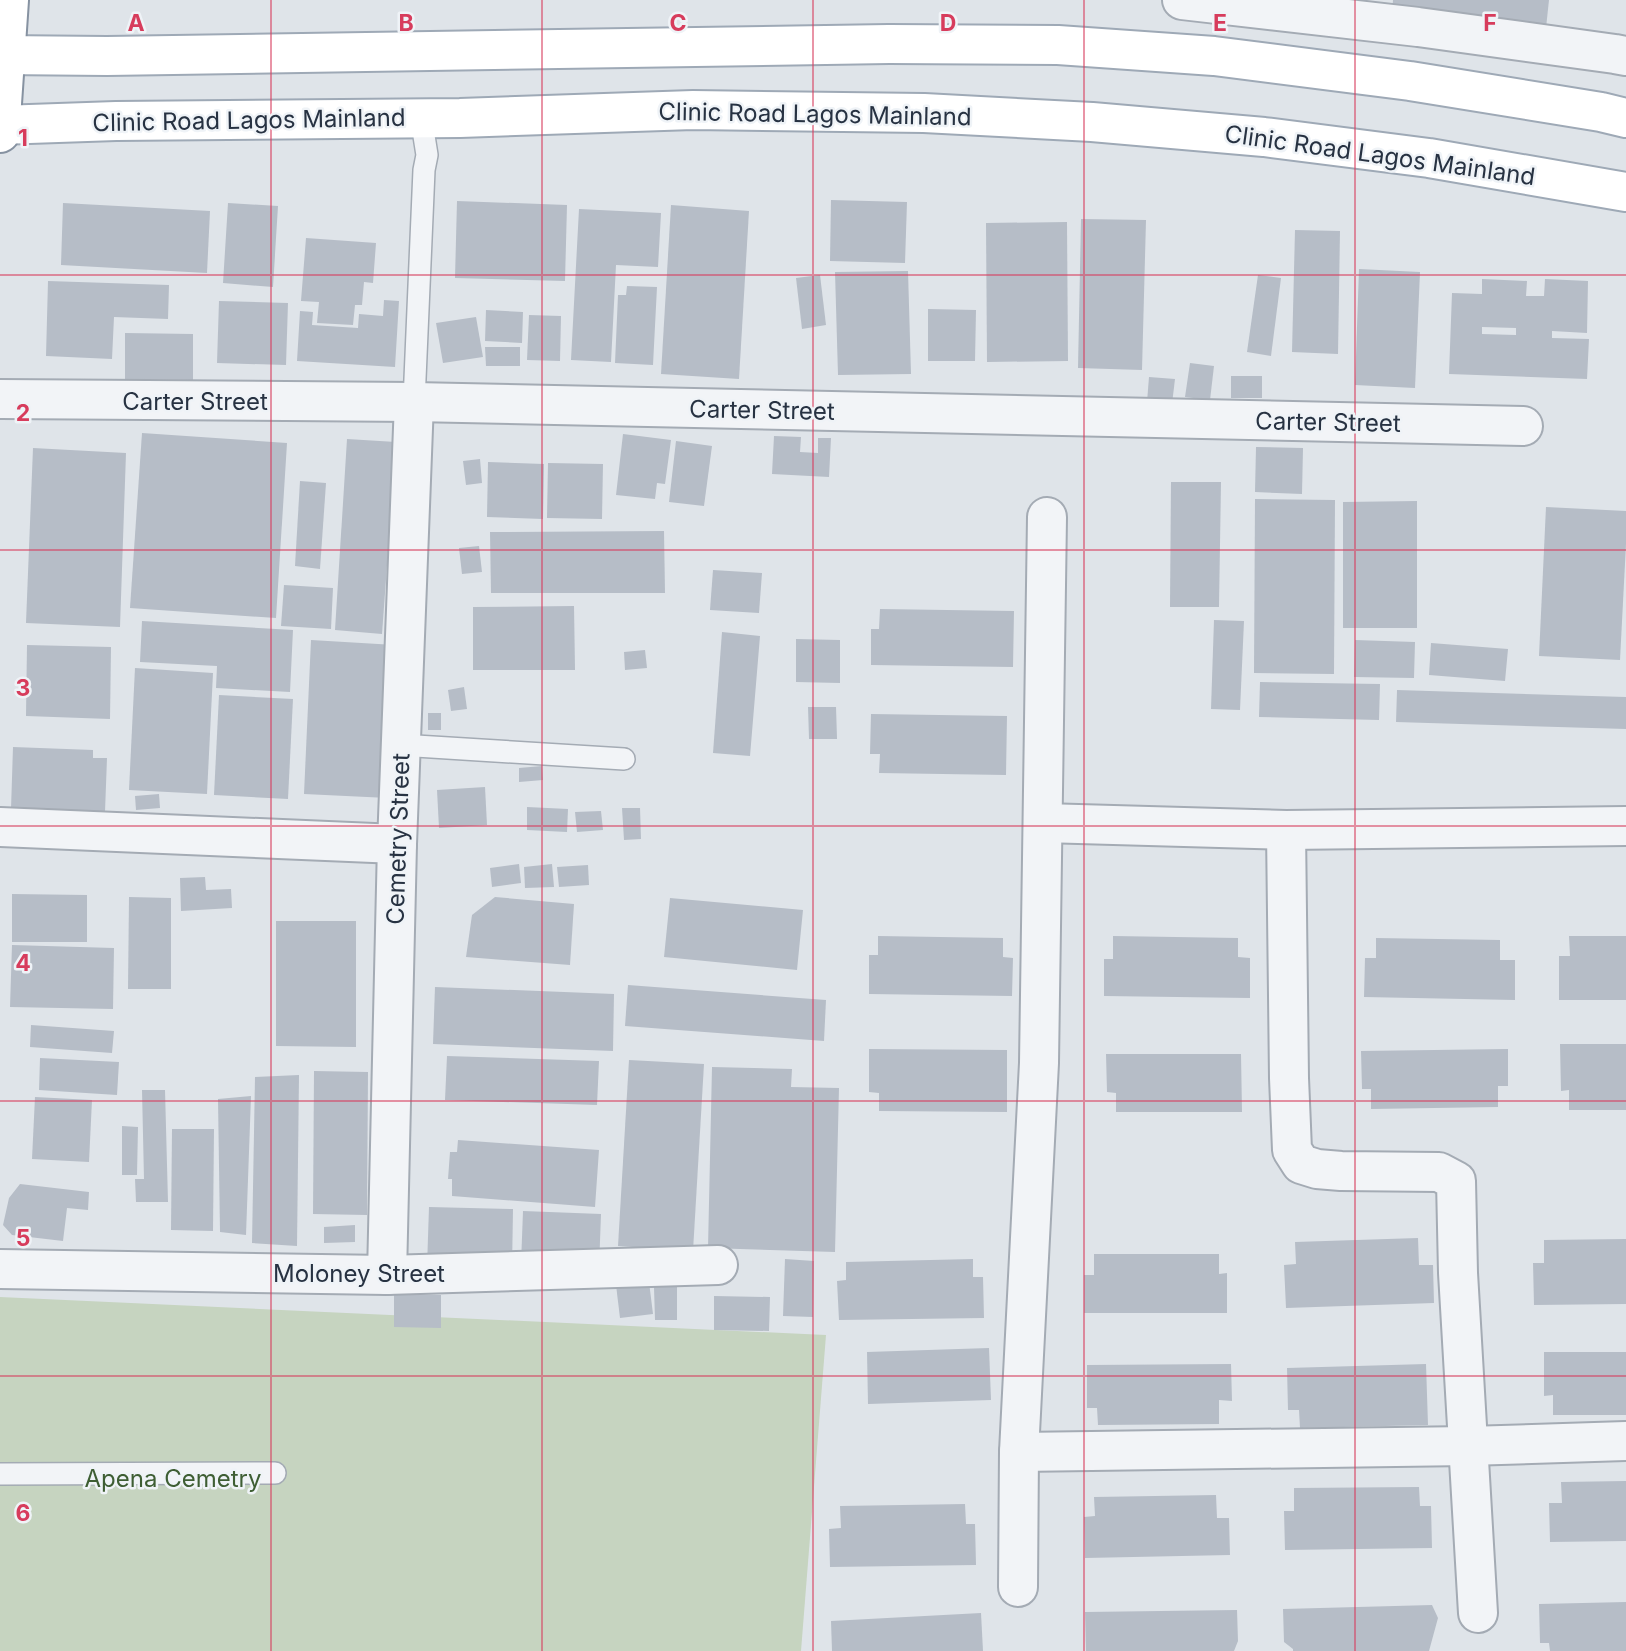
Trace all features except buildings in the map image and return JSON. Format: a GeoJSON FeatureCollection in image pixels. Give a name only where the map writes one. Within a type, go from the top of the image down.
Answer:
{"type":"FeatureCollection","features":[{"type":"Feature","properties":{"kind":"main road"},"geometry":{"type":"LineString","coordinates":[[0,128],[3,55],[9,0]]}},
{"type":"Feature","properties":{"kind":"main road"},"geometry":{"type":"LineString","coordinates":[[3,55],[107,57],[889,44],[1058,45],[1214,56],[1410,81],[1626,118]]}},
{"type":"Feature","properties":{"kind":"main road","name":"Clinic Road Lagos Mainland"},"geometry":{"type":"LineString","coordinates":[[0,128],[116,121],[460,118],[694,110],[923,113],[1092,122],[1264,137],[1429,158],[1626,192]]}},
{"type":"Feature","properties":{"kind":"street"},"geometry":{"type":"LineString","coordinates":[[1182,0],[1418,27],[1626,56]]}},
{"type":"Feature","properties":{"kind":"street","name":"Carter Street"},"geometry":{"type":"LineString","coordinates":[[0,399],[414,402],[1523,426]]}},
{"type":"Feature","properties":{"kind":"street","name":"Cemetry Street"},"geometry":{"type":"LineString","coordinates":[[387,1275],[400,745],[414,402]]}},
{"type":"Feature","properties":{"kind":"street"},"geometry":{"type":"LineString","coordinates":[[1018,1587],[1019,1452],[1039,1063],[1047,517]]}},
{"type":"Feature","properties":{"kind":"street"},"geometry":{"type":"LineString","coordinates":[[1043,823],[1286,831],[1626,826]]}},
{"type":"Feature","properties":{"kind":"street"},"geometry":{"type":"LineString","coordinates":[[0,827],[397,844]]}},
{"type":"Feature","properties":{"kind":"street"},"geometry":{"type":"LineString","coordinates":[[1286,831],[1292,1150],[1301,1164],[1317,1169],[1439,1172],[1457,1181],[1458,1273],[1478,1613]]}},
{"type":"Feature","properties":{"kind":"street","name":"Moloney Street"},"geometry":{"type":"LineString","coordinates":[[0,1269],[387,1275],[718,1265]]}},
{"type":"Feature","properties":{"kind":"street"},"geometry":{"type":"LineString","coordinates":[[1019,1452],[1468,1446],[1626,1441]]}},
{"type":"Feature","properties":{"kind":"lane"},"geometry":{"type":"LineString","coordinates":[[414,402],[424,170],[427,155],[421,117]]}},
{"type":"Feature","properties":{"kind":"lane"},"geometry":{"type":"LineString","coordinates":[[400,745],[624,759]]}},
{"type":"Feature","properties":{"kind":"lane"},"geometry":{"type":"LineString","coordinates":[[0,1474],[275,1473]]}},
{"type":"Feature","properties":{"kind":"green space","name":"Apena Cemetry"},"geometry":{"type":"Polygon","coordinates":[[[0,1297],[826,1335],[801,1651],[0,1651],[0,1297]]]}}]}
